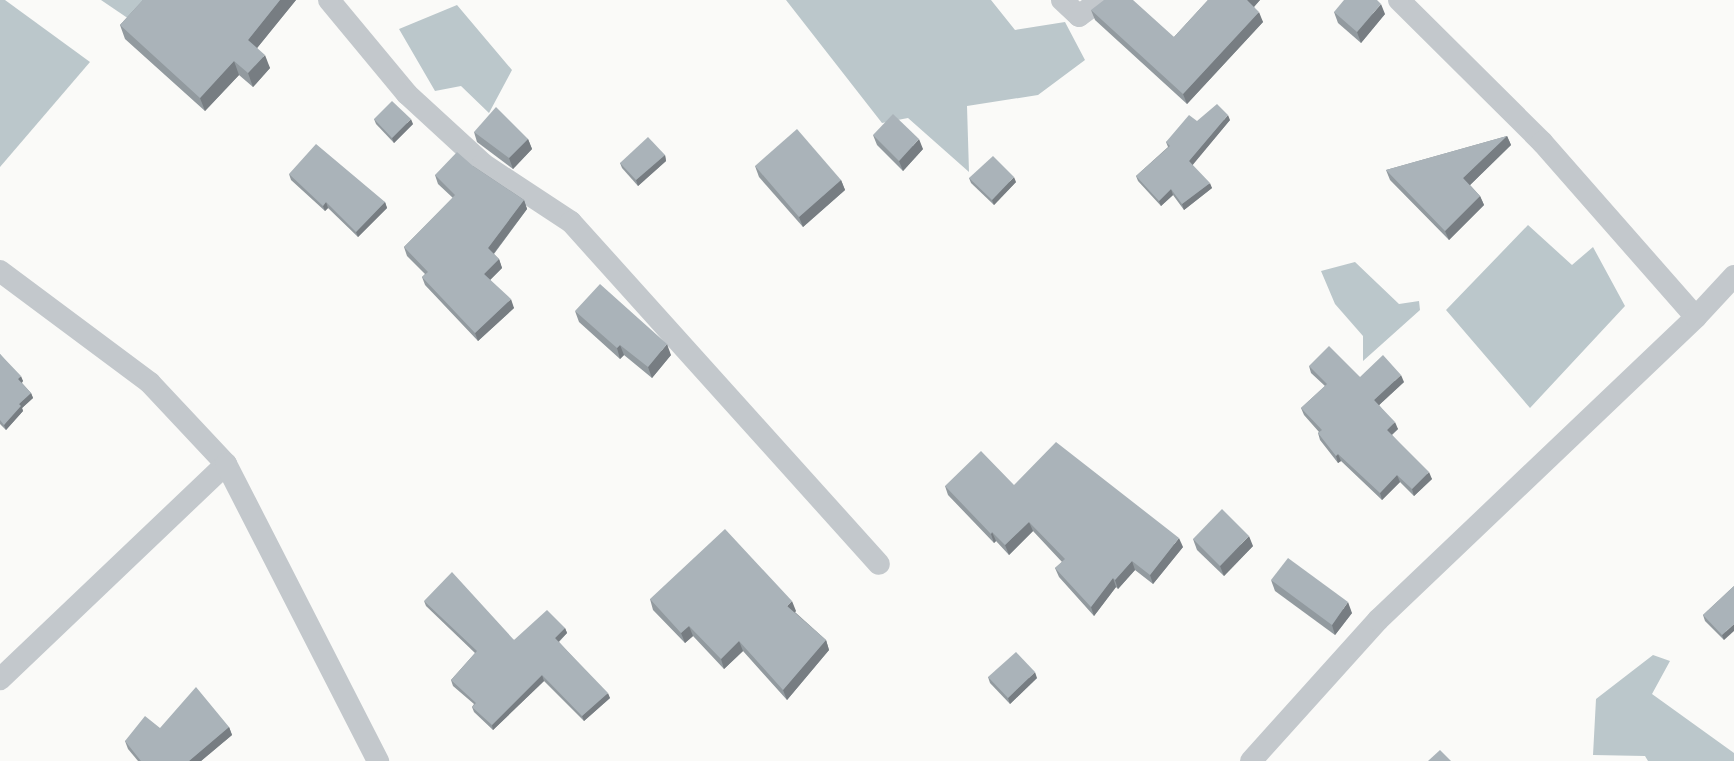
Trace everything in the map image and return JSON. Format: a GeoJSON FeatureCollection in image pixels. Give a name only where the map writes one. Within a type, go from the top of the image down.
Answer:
{"type":"FeatureCollection","features":[{"type":"Feature","properties":{"kind":"street"},"geometry":{"type":"LineString","coordinates":[[329,0],[407,94],[483,164],[571,222],[879,564]]}},
{"type":"Feature","properties":{"kind":"street"},"geometry":{"type":"LineString","coordinates":[[1062,0],[1079,16],[1100,0]]}},
{"type":"Feature","properties":{"kind":"street"},"geometry":{"type":"LineString","coordinates":[[1399,0],[1542,142],[1696,317]]}},
{"type":"Feature","properties":{"kind":"street"},"geometry":{"type":"LineString","coordinates":[[0,271],[150,383],[226,464],[378,761]]}},
{"type":"Feature","properties":{"kind":"street"},"geometry":{"type":"LineString","coordinates":[[1251,761],[1378,620],[1696,317],[1734,276]]}},
{"type":"Feature","properties":{"kind":"street"},"geometry":{"type":"LineString","coordinates":[[0,679],[226,464]]}},
{"type":"Feature","properties":{"kind":"shaded area"},"geometry":{"type":"Polygon","coordinates":[[[0,0],[5,0],[90,62],[0,167],[0,0]]]}},
{"type":"Feature","properties":{"kind":"shaded area"},"geometry":{"type":"Polygon","coordinates":[[[101,0],[149,0],[129,19],[101,0]]]}},
{"type":"Feature","properties":{"kind":"shaded area"},"geometry":{"type":"Polygon","coordinates":[[[786,0],[991,0],[1015,30],[1065,22],[1085,60],[1038,95],[967,106],[969,172],[908,118],[882,123],[786,0]]]}},
{"type":"Feature","properties":{"kind":"shaded area"},"geometry":{"type":"Polygon","coordinates":[[[457,5],[512,70],[489,113],[461,86],[435,91],[399,29],[457,5]]]}},
{"type":"Feature","properties":{"kind":"shaded area"},"geometry":{"type":"Polygon","coordinates":[[[1528,225],[1572,265],[1593,247],[1625,306],[1530,408],[1446,310],[1528,225]]]}},
{"type":"Feature","properties":{"kind":"shaded area"},"geometry":{"type":"Polygon","coordinates":[[[1355,262],[1399,304],[1419,301],[1420,310],[1363,361],[1363,336],[1335,304],[1321,271],[1355,262]]]}},
{"type":"Feature","properties":{"kind":"shaded area"},"geometry":{"type":"Polygon","coordinates":[[[1653,655],[1670,661],[1652,694],[1734,753],[1734,761],[1648,761],[1645,756],[1593,755],[1596,699],[1653,655]]]}},
{"type":"Feature","properties":{"kind":"building"},"geometry":{"type":"Polygon","coordinates":[[[143,0],[280,0],[248,40],[265,55],[248,73],[234,61],[200,98],[120,25],[143,0]]]}},
{"type":"Feature","properties":{"kind":"building"},"geometry":{"type":"Polygon","coordinates":[[[1104,0],[1133,0],[1174,37],[1208,0],[1247,0],[1259,12],[1183,94],[1091,10],[1104,0]]]}},
{"type":"Feature","properties":{"kind":"building"},"geometry":{"type":"Polygon","coordinates":[[[1344,0],[1377,0],[1381,4],[1357,32],[1334,12],[1344,0]]]}},
{"type":"Feature","properties":{"kind":"building"},"geometry":{"type":"Polygon","coordinates":[[[392,101],[411,119],[392,138],[374,119],[392,101]]]}},
{"type":"Feature","properties":{"kind":"building"},"geometry":{"type":"Polygon","coordinates":[[[1217,104],[1228,115],[1189,161],[1210,183],[1182,204],[1171,189],[1159,201],[1136,176],[1170,146],[1166,142],[1189,115],[1197,121],[1217,104]]]}},
{"type":"Feature","properties":{"kind":"building"},"geometry":{"type":"Polygon","coordinates":[[[496,107],[528,139],[509,158],[474,132],[496,107]]]}},
{"type":"Feature","properties":{"kind":"building"},"geometry":{"type":"Polygon","coordinates":[[[893,114],[919,139],[899,161],[873,135],[893,114]]]}},
{"type":"Feature","properties":{"kind":"building"},"geometry":{"type":"Polygon","coordinates":[[[797,129],[841,180],[799,217],[755,166],[797,129]]]}},
{"type":"Feature","properties":{"kind":"building"},"geometry":{"type":"Polygon","coordinates":[[[1507,136],[1463,178],[1480,196],[1445,231],[1386,170],[1507,136]]]}},
{"type":"Feature","properties":{"kind":"building"},"geometry":{"type":"Polygon","coordinates":[[[648,137],[665,155],[636,180],[620,163],[648,137]]]}},
{"type":"Feature","properties":{"kind":"building"},"geometry":{"type":"Polygon","coordinates":[[[316,144],[385,202],[356,232],[326,202],[323,206],[289,174],[316,144]]]}},
{"type":"Feature","properties":{"kind":"building"},"geometry":{"type":"Polygon","coordinates":[[[457,152],[473,166],[524,200],[488,248],[499,259],[484,274],[511,299],[475,333],[422,277],[428,272],[404,247],[455,195],[435,175],[457,152]]]}},
{"type":"Feature","properties":{"kind":"building"},"geometry":{"type":"Polygon","coordinates":[[[993,156],[1014,177],[992,200],[969,178],[993,156]]]}},
{"type":"Feature","properties":{"kind":"building"},"geometry":{"type":"Polygon","coordinates":[[[600,284],[667,344],[648,367],[620,345],[617,348],[575,311],[600,284]]]}},
{"type":"Feature","properties":{"kind":"building"},"geometry":{"type":"Polygon","coordinates":[[[1329,346],[1360,377],[1383,355],[1401,375],[1374,400],[1395,422],[1387,430],[1429,472],[1412,489],[1397,475],[1380,493],[1338,454],[1336,456],[1318,433],[1322,430],[1301,408],[1327,384],[1309,366],[1329,346]]]}},
{"type":"Feature","properties":{"kind":"building"},"geometry":{"type":"Polygon","coordinates":[[[0,354],[21,376],[18,379],[31,393],[19,404],[21,406],[4,425],[0,420],[0,354]]]}},
{"type":"Feature","properties":{"kind":"building"},"geometry":{"type":"Polygon","coordinates":[[[1056,442],[1179,538],[1150,575],[1132,561],[1115,580],[1113,578],[1091,607],[1055,568],[1065,559],[1029,522],[1005,545],[992,532],[991,534],[945,486],[981,451],[1014,485],[1056,442]]]}},
{"type":"Feature","properties":{"kind":"building"},"geometry":{"type":"Polygon","coordinates":[[[1222,509],[1249,536],[1220,566],[1193,539],[1222,509]]]}},
{"type":"Feature","properties":{"kind":"building"},"geometry":{"type":"Polygon","coordinates":[[[725,529],[792,601],[787,606],[826,640],[783,690],[739,641],[721,659],[689,626],[681,633],[650,599],[725,529]]]}},
{"type":"Feature","properties":{"kind":"building"},"geometry":{"type":"Polygon","coordinates":[[[1288,558],[1348,602],[1332,625],[1271,580],[1288,558]]]}},
{"type":"Feature","properties":{"kind":"building"},"geometry":{"type":"Polygon","coordinates":[[[452,572],[514,640],[547,610],[565,628],[555,638],[608,693],[582,716],[542,675],[492,725],[472,707],[476,703],[451,680],[477,651],[424,601],[452,572]]]}},
{"type":"Feature","properties":{"kind":"building"},"geometry":{"type":"Polygon","coordinates":[[[1734,586],[1734,624],[1722,635],[1703,615],[1734,586]]]}},
{"type":"Feature","properties":{"kind":"building"},"geometry":{"type":"Polygon","coordinates":[[[1016,652],[1035,672],[1008,698],[988,677],[1016,652]]]}},
{"type":"Feature","properties":{"kind":"building"},"geometry":{"type":"Polygon","coordinates":[[[196,687],[229,727],[189,761],[141,761],[125,741],[145,716],[160,728],[196,687]]]}},
{"type":"Feature","properties":{"kind":"building"},"geometry":{"type":"Polygon","coordinates":[[[1440,750],[1451,761],[1428,761],[1440,750]]]}}]}
